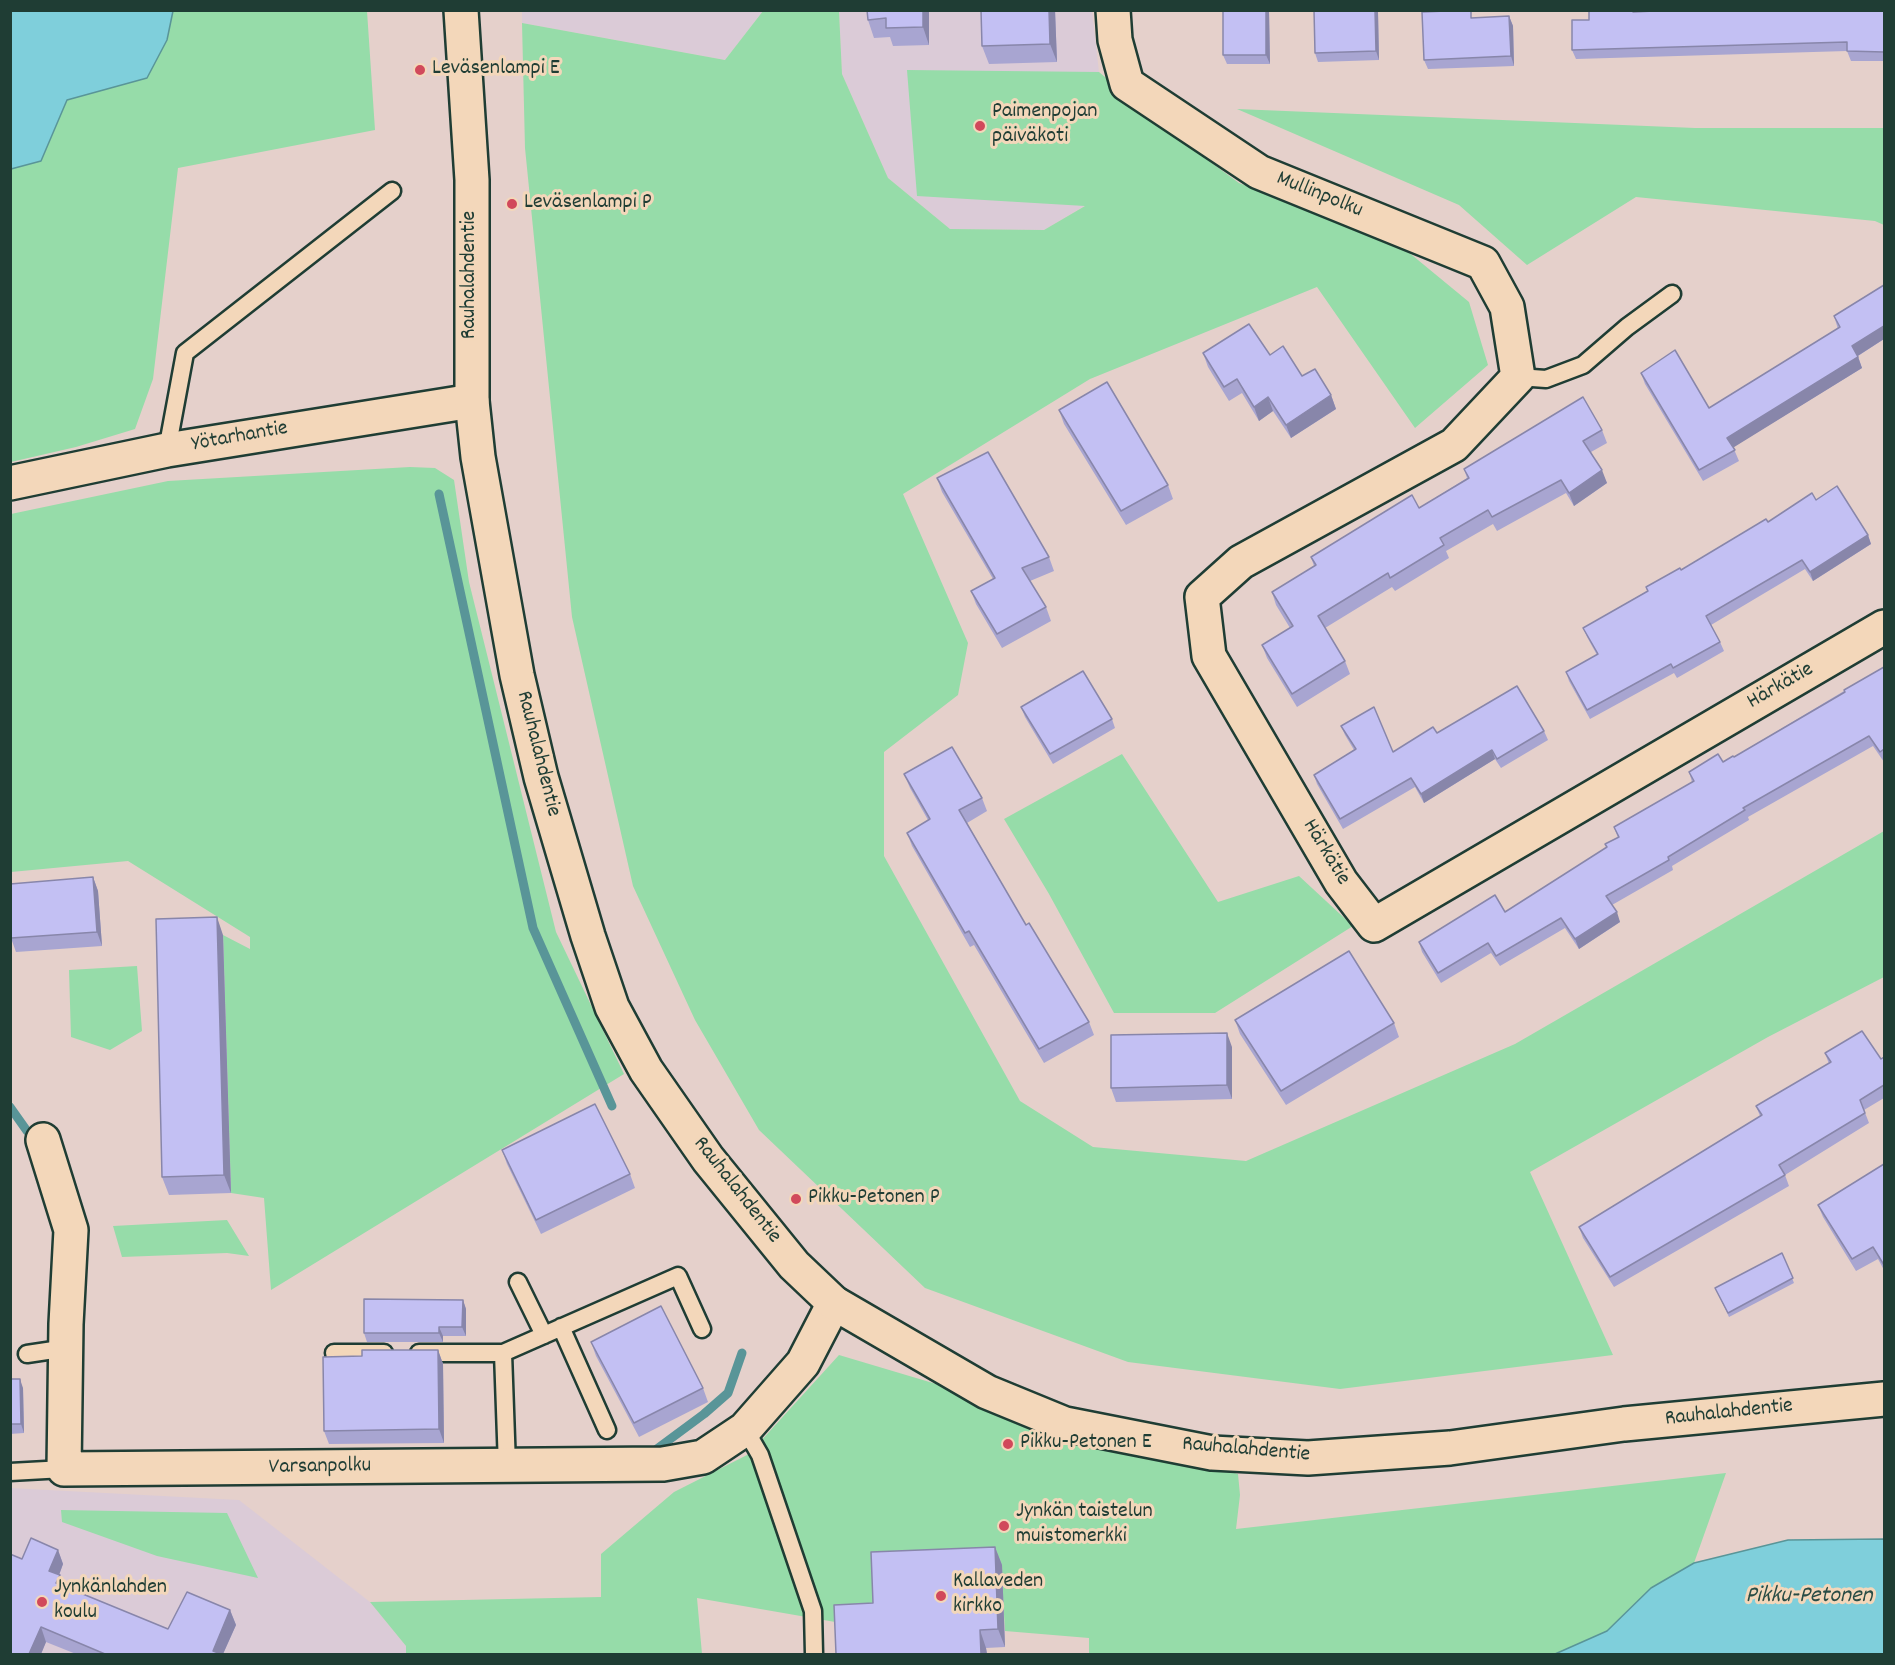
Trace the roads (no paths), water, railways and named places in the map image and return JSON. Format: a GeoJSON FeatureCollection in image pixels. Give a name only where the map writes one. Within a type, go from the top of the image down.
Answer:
{"type":"FeatureCollection","features":[{"type":"Feature","properties":{"kind":"street","name":"Rauhalahdentie"},"geometry":{"type":"LineString","coordinates":[[462,10],[472,180],[472,401],[478,457],[517,675],[541,777],[588,936],[612,1007],[646,1070],[708,1159],[794,1266],[834,1303],[987,1392],[1065,1424],[1212,1453],[1308,1458],[1450,1448],[1624,1424],[1884,1399]]}},
{"type":"Feature","properties":{"kind":"street","name":"Mullinpolku"},"geometry":{"type":"LineString","coordinates":[[1113,10],[1115,40],[1127,84],[1259,172],[1484,263],[1507,307],[1518,377]]}},
{"type":"Feature","properties":{"kind":"street","name":"Härkätie"},"geometry":{"type":"LineString","coordinates":[[1518,377],[1454,445],[1241,562],[1202,597],[1209,656],[1341,882],[1374,925],[1884,627]]}},
{"type":"Feature","properties":{"kind":"street","name":"Yötarhantie"},"geometry":{"type":"LineString","coordinates":[[10,483],[168,450],[472,401]]}},
{"type":"Feature","properties":{"kind":"street"},"geometry":{"type":"LineString","coordinates":[[43,1140],[70,1230],[64,1470]]}},
{"type":"Feature","properties":{"kind":"street","name":"Varsanpolku"},"geometry":{"type":"LineString","coordinates":[[64,1470],[663,1464],[703,1457],[745,1430],[803,1363],[834,1303]]}},
{"type":"Feature","properties":{"kind":"lane"},"geometry":{"type":"LineString","coordinates":[[168,450],[185,353],[392,191]]}},
{"type":"Feature","properties":{"kind":"lane"},"geometry":{"type":"LineString","coordinates":[[1518,377],[1546,380],[1583,365],[1627,327],[1672,294]]}},
{"type":"Feature","properties":{"kind":"lane"},"geometry":{"type":"LineString","coordinates":[[334,1353],[503,1353],[678,1276],[702,1329]]}},
{"type":"Feature","properties":{"kind":"lane"},"geometry":{"type":"LineString","coordinates":[[518,1282],[544,1335]]}},
{"type":"Feature","properties":{"kind":"lane"},"geometry":{"type":"LineString","coordinates":[[561,1328],[607,1430]]}},
{"type":"Feature","properties":{"kind":"lane"},"geometry":{"type":"LineString","coordinates":[[27,1354],[67,1348]]}},
{"type":"Feature","properties":{"kind":"lane"},"geometry":{"type":"LineString","coordinates":[[503,1353],[507,1466]]}},
{"type":"Feature","properties":{"kind":"lane"},"geometry":{"type":"LineString","coordinates":[[745,1430],[760,1455],[813,1611],[814,1654]]}},
{"type":"Feature","properties":{"kind":"lane"},"geometry":{"type":"LineString","coordinates":[[10,1472],[64,1470]]}},
{"type":"Feature","properties":{"kind":"water"},"geometry":{"type":"Polygon","coordinates":[[[11,10],[173,11],[167,40],[147,78],[67,100],[41,161],[11,169],[11,10]]]}},
{"type":"Feature","properties":{"kind":"water","name":"Pikku-Petonen"},"geometry":{"type":"Polygon","coordinates":[[[1884,1539],[1884,1654],[1555,1654],[1607,1631],[1651,1588],[1694,1563],[1788,1540],[1884,1539]]]}},
{"type":"Feature","properties":{"kind":"waterway"},"geometry":{"type":"LineString","coordinates":[[439,494],[533,928],[612,1106]]}},
{"type":"Feature","properties":{"kind":"waterway"},"geometry":{"type":"LineString","coordinates":[[10,1107],[27,1131]]}},
{"type":"Feature","properties":{"kind":"waterway"},"geometry":{"type":"LineString","coordinates":[[650,1454],[728,1393],[742,1353]]}},
{"type":"Feature","properties":{"kind":"place","name":"Leväsenlampi E"},"geometry":{"type":"Point","coordinates":[420,70]}},
{"type":"Feature","properties":{"kind":"place","name":"Paimenpojan päiväkoti"},"geometry":{"type":"Point","coordinates":[980,126]}},
{"type":"Feature","properties":{"kind":"place","name":"Leväsenlampi P"},"geometry":{"type":"Point","coordinates":[512,204]}},
{"type":"Feature","properties":{"kind":"place","name":"Pikku-Petonen P"},"geometry":{"type":"Point","coordinates":[796,1199]}},
{"type":"Feature","properties":{"kind":"place","name":"Pikku-Petonen E"},"geometry":{"type":"Point","coordinates":[1008,1444]}},
{"type":"Feature","properties":{"kind":"place","name":"Jynkän taistelun muistomerkki"},"geometry":{"type":"Point","coordinates":[1004,1526]}},
{"type":"Feature","properties":{"kind":"place","name":"Kallaveden kirkko"},"geometry":{"type":"Point","coordinates":[941,1596]}},
{"type":"Feature","properties":{"kind":"place","name":"Jynkänlahden koulu"},"geometry":{"type":"Point","coordinates":[42,1602]}}]}
